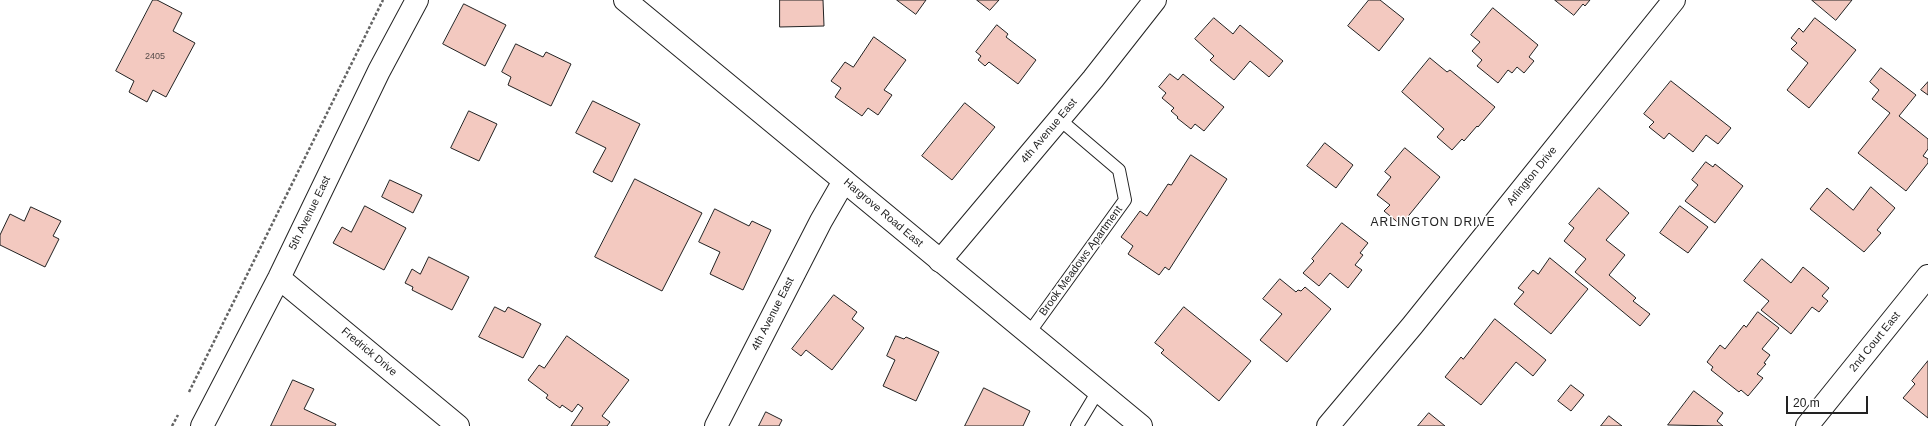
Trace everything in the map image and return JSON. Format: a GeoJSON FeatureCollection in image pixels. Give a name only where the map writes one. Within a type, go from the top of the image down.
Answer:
{"type":"FeatureCollection","features":[{"type":"Feature","properties":{"kind":"street","name":"5th Avenue East"},"geometry":{"type":"LineString","coordinates":[[202,426],[279,278],[380,71],[417,0]]}},
{"type":"Feature","properties":{"kind":"street","name":"Hargrove Road East"},"geometry":{"type":"LineString","coordinates":[[625,0],[1141,426]]}},
{"type":"Feature","properties":{"kind":"street","name":"4th Avenue East"},"geometry":{"type":"LineString","coordinates":[[940,261],[1059,119],[1155,0]]}},
{"type":"Feature","properties":{"kind":"street","name":"Arlington Drive"},"geometry":{"type":"LineString","coordinates":[[1328,426],[1412,326],[1674,0]]}},
{"type":"Feature","properties":{"kind":"street","name":"4th Avenue East"},"geometry":{"type":"LineString","coordinates":[[716,426],[821,221],[844,181]]}},
{"type":"Feature","properties":{"kind":"street","name":"2nd Court East"},"geometry":{"type":"LineString","coordinates":[[1807,426],[1928,276]]}},
{"type":"Feature","properties":{"kind":"street","name":"Fredrick Drive"},"geometry":{"type":"LineString","coordinates":[[279,278],[458,426]]}},
{"type":"Feature","properties":{"kind":"lane","name":"Brook Meadows Apartment"},"geometry":{"type":"LineString","coordinates":[[1029,333],[1124,200],[1119,170],[1059,119]]}},
{"type":"Feature","properties":{"kind":"lane"},"geometry":{"type":"LineString","coordinates":[[1077,426],[1098,391]]}},
{"type":"Feature","properties":{"kind":"path"},"geometry":{"type":"LineString","coordinates":[[186,398],[383,0]]}},
{"type":"Feature","properties":{"kind":"path"},"geometry":{"type":"LineString","coordinates":[[172,426],[179,412]]}},
{"type":"Feature","properties":{"kind":"building"},"geometry":{"type":"Polygon","coordinates":[[[153,0],[157,0],[182,13],[173,31],[195,43],[166,97],[153,90],[147,102],[129,92],[134,81],[116,71],[153,0]]]}},
{"type":"Feature","properties":{"kind":"building"},"geometry":{"type":"Polygon","coordinates":[[[780,0],[823,0],[824,26],[780,27],[780,0]]]}},
{"type":"Feature","properties":{"kind":"building"},"geometry":{"type":"Polygon","coordinates":[[[897,0],[926,0],[916,14],[897,0]]]}},
{"type":"Feature","properties":{"kind":"building"},"geometry":{"type":"Polygon","coordinates":[[[977,0],[999,0],[990,10],[977,0]]]}},
{"type":"Feature","properties":{"kind":"building"},"geometry":{"type":"Polygon","coordinates":[[[1369,0],[1380,0],[1404,19],[1379,51],[1348,26],[1369,0]]]}},
{"type":"Feature","properties":{"kind":"building"},"geometry":{"type":"Polygon","coordinates":[[[1555,0],[1590,0],[1585,6],[1583,4],[1574,15],[1555,0]]]}},
{"type":"Feature","properties":{"kind":"building"},"geometry":{"type":"Polygon","coordinates":[[[1812,0],[1852,0],[1836,20],[1812,0]]]}},
{"type":"Feature","properties":{"kind":"building"},"geometry":{"type":"Polygon","coordinates":[[[464,4],[506,25],[485,66],[443,44],[464,4]]]}},
{"type":"Feature","properties":{"kind":"building"},"geometry":{"type":"Polygon","coordinates":[[[1493,8],[1538,45],[1529,57],[1534,61],[1524,73],[1517,67],[1512,73],[1508,70],[1498,83],[1477,66],[1482,60],[1472,51],[1480,42],[1471,35],[1493,8]]]}},
{"type":"Feature","properties":{"kind":"building"},"geometry":{"type":"Polygon","coordinates":[[[1214,18],[1233,34],[1240,25],[1283,61],[1269,77],[1250,61],[1234,80],[1210,60],[1214,56],[1195,39],[1214,18]]]}},
{"type":"Feature","properties":{"kind":"building"},"geometry":{"type":"Polygon","coordinates":[[[1815,18],[1856,50],[1809,108],[1787,90],[1808,63],[1791,49],[1797,43],[1791,38],[1799,28],[1803,32],[1815,18]]]}},
{"type":"Feature","properties":{"kind":"building"},"geometry":{"type":"Polygon","coordinates":[[[997,25],[1008,34],[1006,37],[1036,60],[1018,84],[989,62],[985,66],[978,60],[981,56],[976,52],[997,25]]]}},
{"type":"Feature","properties":{"kind":"building"},"geometry":{"type":"Polygon","coordinates":[[[874,37],[906,60],[884,90],[892,95],[878,115],[868,108],[862,116],[835,97],[841,88],[831,81],[845,62],[853,67],[874,37]]]}},
{"type":"Feature","properties":{"kind":"building"},"geometry":{"type":"Polygon","coordinates":[[[516,44],[543,57],[546,52],[571,64],[551,106],[508,85],[511,77],[502,72],[516,44]]]}},
{"type":"Feature","properties":{"kind":"building"},"geometry":{"type":"Polygon","coordinates":[[[1430,58],[1447,72],[1450,70],[1495,107],[1464,141],[1462,139],[1452,150],[1437,137],[1444,129],[1402,92],[1430,58]]]}},
{"type":"Feature","properties":{"kind":"building"},"geometry":{"type":"Polygon","coordinates":[[[1881,68],[1916,95],[1899,116],[1928,139],[1928,149],[1923,156],[1928,159],[1928,163],[1906,191],[1858,153],[1890,113],[1872,99],[1879,90],[1870,82],[1881,68]]]}},
{"type":"Feature","properties":{"kind":"building"},"geometry":{"type":"Polygon","coordinates":[[[1170,74],[1178,80],[1183,74],[1224,107],[1204,131],[1195,124],[1191,129],[1177,118],[1178,117],[1171,111],[1174,108],[1162,98],[1166,93],[1159,87],[1170,74]]]}},
{"type":"Feature","properties":{"kind":"building"},"geometry":{"type":"Polygon","coordinates":[[[1671,81],[1731,128],[1718,144],[1706,135],[1693,152],[1669,133],[1664,139],[1649,127],[1654,122],[1644,114],[1671,81]]]}},
{"type":"Feature","properties":{"kind":"building"},"geometry":{"type":"Polygon","coordinates":[[[1928,82],[1928,95],[1921,90],[1928,82]]]}},
{"type":"Feature","properties":{"kind":"building"},"geometry":{"type":"Polygon","coordinates":[[[593,101],[640,124],[612,182],[593,172],[606,148],[576,133],[593,101]]]}},
{"type":"Feature","properties":{"kind":"building"},"geometry":{"type":"Polygon","coordinates":[[[965,103],[995,127],[952,180],[922,156],[965,103]]]}},
{"type":"Feature","properties":{"kind":"building"},"geometry":{"type":"Polygon","coordinates":[[[469,111],[497,124],[479,161],[451,148],[469,111]]]}},
{"type":"Feature","properties":{"kind":"building"},"geometry":{"type":"Polygon","coordinates":[[[1325,143],[1353,165],[1336,188],[1307,166],[1325,143]]]}},
{"type":"Feature","properties":{"kind":"building"},"geometry":{"type":"Polygon","coordinates":[[[1405,148],[1440,177],[1401,225],[1384,211],[1390,205],[1377,195],[1391,177],[1385,172],[1405,148]]]}},
{"type":"Feature","properties":{"kind":"building"},"geometry":{"type":"Polygon","coordinates":[[[1191,155],[1227,179],[1169,270],[1165,267],[1159,275],[1128,254],[1133,246],[1121,237],[1140,211],[1147,216],[1168,184],[1171,185],[1191,155]]]}},
{"type":"Feature","properties":{"kind":"building"},"geometry":{"type":"Polygon","coordinates":[[[1706,162],[1713,167],[1715,164],[1743,186],[1715,223],[1685,201],[1698,185],[1692,180],[1706,162]]]}},
{"type":"Feature","properties":{"kind":"building"},"geometry":{"type":"Polygon","coordinates":[[[635,179],[702,213],[662,291],[595,257],[635,179]]]}},
{"type":"Feature","properties":{"kind":"building"},"geometry":{"type":"Polygon","coordinates":[[[390,180],[422,195],[413,213],[382,197],[390,180]]]}},
{"type":"Feature","properties":{"kind":"building"},"geometry":{"type":"Polygon","coordinates":[[[1871,187],[1895,208],[1877,230],[1881,233],[1864,252],[1810,209],[1827,188],[1853,210],[1871,187]]]}},
{"type":"Feature","properties":{"kind":"building"},"geometry":{"type":"Polygon","coordinates":[[[1599,188],[1629,213],[1606,240],[1625,255],[1609,275],[1636,298],[1633,301],[1650,314],[1640,326],[1575,272],[1586,259],[1564,241],[1574,228],[1569,224],[1599,188]]]}},
{"type":"Feature","properties":{"kind":"building"},"geometry":{"type":"Polygon","coordinates":[[[365,206],[406,228],[384,270],[333,243],[342,227],[351,232],[365,206]]]}},
{"type":"Feature","properties":{"kind":"building"},"geometry":{"type":"Polygon","coordinates":[[[1680,206],[1708,227],[1688,253],[1660,233],[1680,206]]]}},
{"type":"Feature","properties":{"kind":"building"},"geometry":{"type":"Polygon","coordinates":[[[31,207],[61,221],[53,236],[59,239],[45,267],[0,245],[0,235],[10,214],[24,221],[31,207]]]}},
{"type":"Feature","properties":{"kind":"building"},"geometry":{"type":"Polygon","coordinates":[[[715,209],[749,226],[752,221],[771,230],[743,290],[710,274],[720,252],[699,242],[715,209]]]}},
{"type":"Feature","properties":{"kind":"building"},"geometry":{"type":"Polygon","coordinates":[[[1342,223],[1368,243],[1360,253],[1363,255],[1355,265],[1362,270],[1348,288],[1330,273],[1319,286],[1303,273],[1314,261],[1312,259],[1342,223]]]}},
{"type":"Feature","properties":{"kind":"building"},"geometry":{"type":"Polygon","coordinates":[[[429,257],[469,277],[452,310],[412,290],[413,287],[405,283],[412,269],[420,274],[429,257]]]}},
{"type":"Feature","properties":{"kind":"building"},"geometry":{"type":"Polygon","coordinates":[[[1550,258],[1588,289],[1551,334],[1514,304],[1524,292],[1518,288],[1533,270],[1538,274],[1550,258]]]}},
{"type":"Feature","properties":{"kind":"building"},"geometry":{"type":"Polygon","coordinates":[[[1762,259],[1791,283],[1803,267],[1829,288],[1822,296],[1828,301],[1819,312],[1812,307],[1791,334],[1761,310],[1769,301],[1744,281],[1762,259]]]}},
{"type":"Feature","properties":{"kind":"building"},"geometry":{"type":"Polygon","coordinates":[[[1280,279],[1296,292],[1298,290],[1301,291],[1305,287],[1331,309],[1287,362],[1260,340],[1282,314],[1263,299],[1280,279]]]}},
{"type":"Feature","properties":{"kind":"building"},"geometry":{"type":"Polygon","coordinates":[[[834,295],[857,312],[852,319],[864,328],[832,370],[806,350],[801,356],[792,349],[834,295]]]}},
{"type":"Feature","properties":{"kind":"building"},"geometry":{"type":"Polygon","coordinates":[[[495,307],[505,312],[508,307],[541,324],[523,358],[479,337],[495,307]]]}},
{"type":"Feature","properties":{"kind":"building"},"geometry":{"type":"Polygon","coordinates":[[[1184,307],[1251,361],[1219,401],[1161,353],[1164,350],[1155,343],[1184,307]]]}},
{"type":"Feature","properties":{"kind":"building"},"geometry":{"type":"Polygon","coordinates":[[[1758,312],[1779,328],[1762,349],[1770,355],[1764,363],[1766,364],[1757,374],[1763,378],[1748,396],[1741,390],[1739,392],[1711,370],[1713,367],[1707,362],[1720,345],[1725,349],[1744,325],[1746,327],[1758,312]]]}},
{"type":"Feature","properties":{"kind":"building"},"geometry":{"type":"Polygon","coordinates":[[[1495,319],[1546,360],[1533,376],[1516,362],[1481,405],[1445,377],[1461,357],[1463,359],[1495,319]]]}},
{"type":"Feature","properties":{"kind":"building"},"geometry":{"type":"Polygon","coordinates":[[[567,336],[629,380],[602,416],[610,422],[607,426],[571,426],[583,408],[578,404],[572,412],[562,405],[560,408],[546,398],[548,395],[528,380],[539,365],[544,368],[567,336]]]}},
{"type":"Feature","properties":{"kind":"building"},"geometry":{"type":"Polygon","coordinates":[[[896,336],[904,339],[906,337],[939,352],[916,401],[883,386],[895,360],[887,356],[896,336]]]}},
{"type":"Feature","properties":{"kind":"building"},"geometry":{"type":"Polygon","coordinates":[[[1928,361],[1928,418],[1903,398],[1915,384],[1912,381],[1928,361]]]}},
{"type":"Feature","properties":{"kind":"building"},"geometry":{"type":"Polygon","coordinates":[[[293,380],[314,389],[304,409],[336,424],[335,426],[271,426],[293,380]]]}},
{"type":"Feature","properties":{"kind":"building"},"geometry":{"type":"Polygon","coordinates":[[[1571,385],[1584,395],[1571,411],[1558,401],[1571,385]]]}},
{"type":"Feature","properties":{"kind":"building"},"geometry":{"type":"Polygon","coordinates":[[[984,388],[1030,411],[1023,426],[965,426],[984,388]]]}},
{"type":"Feature","properties":{"kind":"building"},"geometry":{"type":"Polygon","coordinates":[[[1694,391],[1723,413],[1717,421],[1723,426],[1668,425],[1694,391]]]}},
{"type":"Feature","properties":{"kind":"building"},"geometry":{"type":"Polygon","coordinates":[[[766,412],[782,420],[779,426],[759,426],[766,412]]]}},
{"type":"Feature","properties":{"kind":"building"},"geometry":{"type":"Polygon","coordinates":[[[1429,413],[1445,426],[1418,426],[1429,413]]]}},
{"type":"Feature","properties":{"kind":"building"},"geometry":{"type":"Polygon","coordinates":[[[1609,416],[1622,426],[1601,426],[1609,416]]]}},
{"type":"Feature","properties":{"kind":"district","name":"ARLINGTON DRIVE"},"geometry":{"type":"Point","coordinates":[1433,223]}}]}
